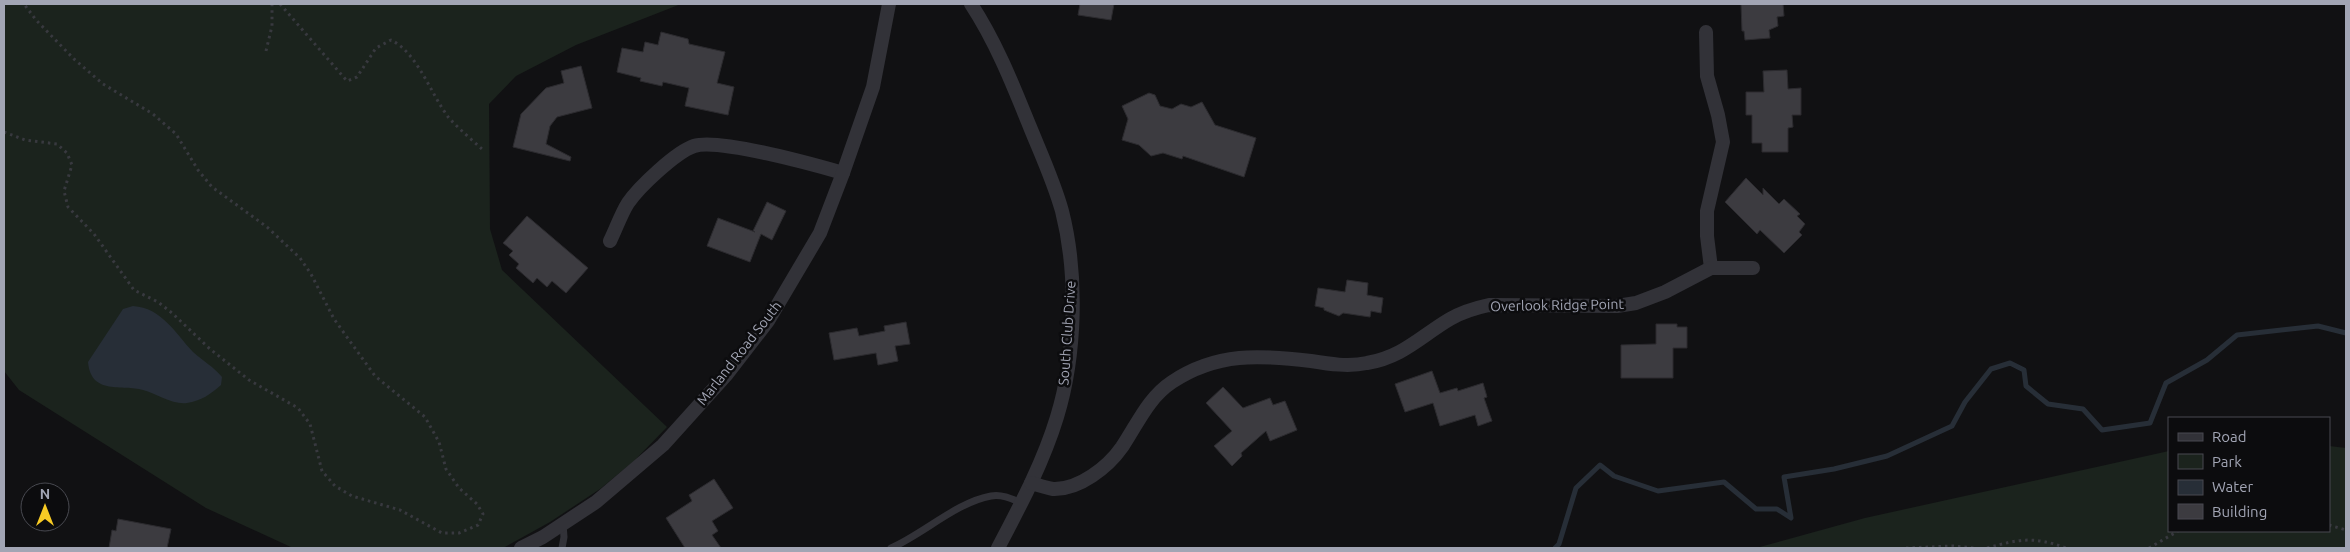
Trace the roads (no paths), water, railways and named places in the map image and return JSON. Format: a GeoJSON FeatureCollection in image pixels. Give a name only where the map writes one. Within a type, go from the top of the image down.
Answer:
{"type":"FeatureCollection","features":[{"type":"Feature","properties":{"kind":"street","name":"Marland Road South"},"geometry":{"type":"LineString","coordinates":[[521,548],[563,524],[596,502],[663,445],[727,374],[768,321],[820,233],[843,173],[873,87],[889,4]]}},
{"type":"Feature","properties":{"kind":"street","name":"South Club Drive"},"geometry":{"type":"LineString","coordinates":[[972,4],[1014,88],[1045,164],[1062,211],[1071,263],[1071,319],[1066,382],[1057,417],[1031,483],[998,548]]}},
{"type":"Feature","properties":{"kind":"street"},"geometry":{"type":"LineString","coordinates":[[1706,32],[1707,76],[1718,115],[1723,142],[1707,211],[1707,236],[1711,268]]}},
{"type":"Feature","properties":{"kind":"street"},"geometry":{"type":"LineString","coordinates":[[610,241],[628,203],[676,157],[696,146],[708,144],[727,146],[816,165],[843,173]]}},
{"type":"Feature","properties":{"kind":"street","name":"Overlook Ridge Point"},"geometry":{"type":"LineString","coordinates":[[1031,483],[1052,489],[1069,488],[1086,479],[1102,468],[1122,447],[1138,417],[1158,393],[1186,374],[1221,360],[1269,356],[1348,365],[1367,364],[1400,353],[1449,320],[1468,310],[1488,305],[1598,306],[1636,303],[1665,292],[1711,268],[1753,268]]}},
{"type":"Feature","properties":{"kind":"lane"},"geometry":{"type":"LineString","coordinates":[[891,548],[907,541],[973,502],[993,495],[1007,497],[1022,503]]}},
{"type":"Feature","properties":{"kind":"lane"},"geometry":{"type":"LineString","coordinates":[[562,548],[564,537],[563,524]]}},
{"type":"Feature","properties":{"kind":"water"},"geometry":{"type":"Polygon","coordinates":[[[133,306],[152,311],[160,316],[193,352],[222,377],[221,385],[201,399],[182,403],[171,401],[143,390],[109,386],[95,380],[90,373],[88,362],[123,309],[133,306]]]}},
{"type":"Feature","properties":{"kind":"waterway"},"geometry":{"type":"LineString","coordinates":[[1555,548],[1559,544],[1576,488],[1600,465],[1614,476],[1658,491],[1724,482],[1756,509],[1777,509],[1791,518],[1784,477],[1834,469],[1887,456],[1952,426],[1965,402],[1991,369],[2010,363],[2024,370],[2026,386],[2048,404],[2083,409],[2102,430],[2150,423],[2166,383],[2207,360],[2237,335],[2318,326],[2346,333]]}}]}
